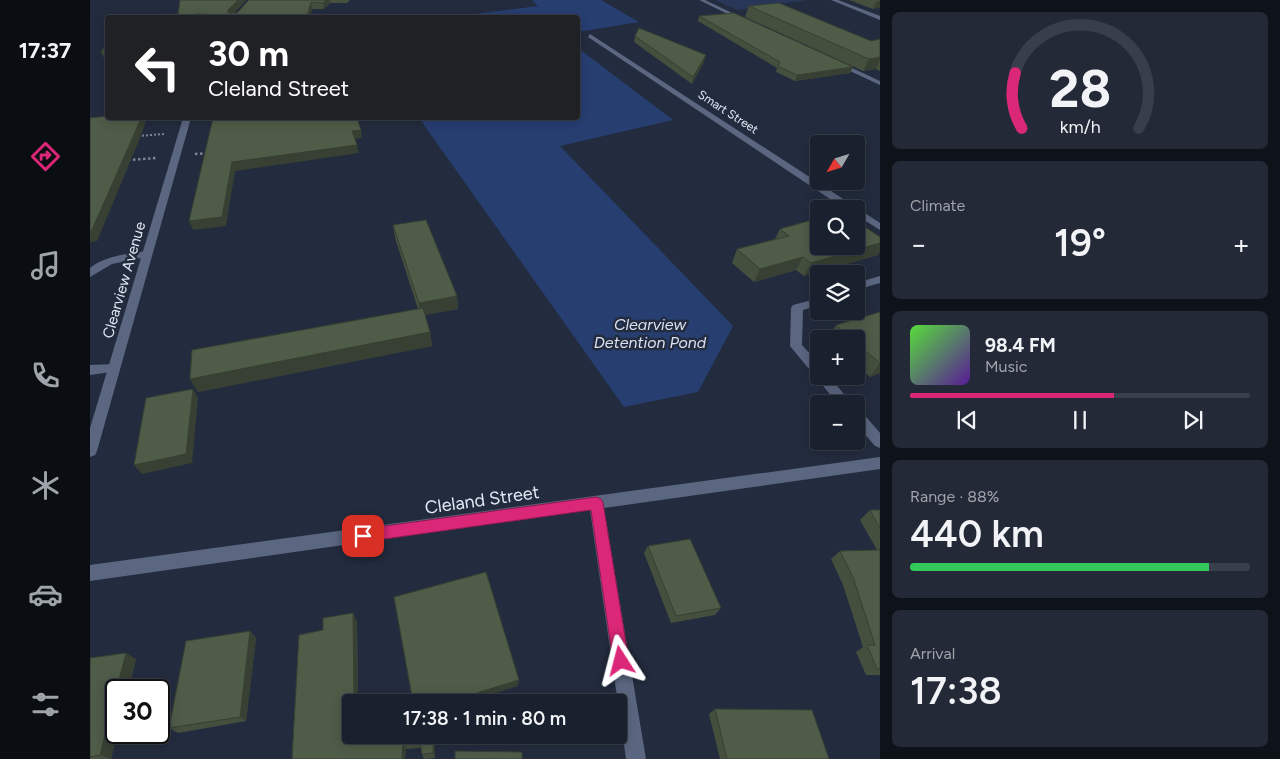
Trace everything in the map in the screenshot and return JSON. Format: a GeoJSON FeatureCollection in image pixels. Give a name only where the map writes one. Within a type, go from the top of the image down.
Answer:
{"type":"FeatureCollection","features":[{"type":"Feature","properties":{"kind":"street"},"geometry":{"type":"LineString","coordinates":[[701,0],[754,25]]}},
{"type":"Feature","properties":{"kind":"street"},"geometry":{"type":"LineString","coordinates":[[833,0],[880,18]]}},
{"type":"Feature","properties":{"kind":"street","name":"Smart Street"},"geometry":{"type":"LineString","coordinates":[[590,36],[838,200]]}},
{"type":"Feature","properties":{"kind":"street"},"geometry":{"type":"LineString","coordinates":[[826,58],[880,84]]}},
{"type":"Feature","properties":{"kind":"street","name":"Clearview Avenue"},"geometry":{"type":"LineString","coordinates":[[90,451],[186,120]]}},
{"type":"Feature","properties":{"kind":"street"},"geometry":{"type":"LineString","coordinates":[[865,217],[880,227]]}},
{"type":"Feature","properties":{"kind":"street"},"geometry":{"type":"LineString","coordinates":[[90,274],[106,263],[148,254]]}},
{"type":"Feature","properties":{"kind":"street"},"geometry":{"type":"LineString","coordinates":[[865,284],[880,279]]}},
{"type":"Feature","properties":{"kind":"street"},"geometry":{"type":"LineString","coordinates":[[810,303],[797,308],[796,346],[810,362]]}},
{"type":"Feature","properties":{"kind":"street"},"geometry":{"type":"LineString","coordinates":[[90,370],[114,368]]}},
{"type":"Feature","properties":{"kind":"street"},"geometry":{"type":"LineString","coordinates":[[830,385],[838,395]]}},
{"type":"Feature","properties":{"kind":"street"},"geometry":{"type":"LineString","coordinates":[[865,425],[880,442]]}},
{"type":"Feature","properties":{"kind":"street","name":"Cleland Street"},"geometry":{"type":"LineString","coordinates":[[90,574],[880,464]]}},
{"type":"Feature","properties":{"kind":"street"},"geometry":{"type":"LineString","coordinates":[[596,503],[636,759]]}},
{"type":"Feature","properties":{"kind":"path"},"geometry":{"type":"LineString","coordinates":[[136,136],[183,132]]}},
{"type":"Feature","properties":{"kind":"path"},"geometry":{"type":"LineString","coordinates":[[128,160],[214,152]]}},
{"type":"Feature","properties":{"kind":"shaded area"},"geometry":{"type":"Polygon","coordinates":[[[715,0],[808,0],[737,10],[715,0]]]}},
{"type":"Feature","properties":{"kind":"water"},"geometry":{"type":"Polygon","coordinates":[[[532,0],[601,0],[639,22],[580,32],[580,15],[467,15],[538,6],[532,0]]]}},
{"type":"Feature","properties":{"kind":"water","name":"Clearview Detention Pond"},"geometry":{"type":"Polygon","coordinates":[[[580,50],[673,120],[560,146],[733,326],[698,392],[624,407],[420,120],[580,120],[580,50]]]}},
{"type":"Feature","properties":{"kind":"building"},"geometry":{"type":"Polygon","coordinates":[[[180,0],[238,0],[228,10],[228,13],[237,13],[249,0],[326,0],[323,3],[311,2],[308,15],[139,15],[178,14],[180,0]]]}},
{"type":"Feature","properties":{"kind":"building"},"geometry":{"type":"Polygon","coordinates":[[[779,3],[871,41],[880,39],[880,57],[869,59],[749,6],[779,3]]]}},
{"type":"Feature","properties":{"kind":"building"},"geometry":{"type":"Polygon","coordinates":[[[734,13],[853,67],[797,75],[778,66],[780,62],[699,16],[734,13]]]}},
{"type":"Feature","properties":{"kind":"building"},"geometry":{"type":"Polygon","coordinates":[[[639,28],[706,55],[693,77],[635,36],[639,28]]]}},
{"type":"Feature","properties":{"kind":"building"},"geometry":{"type":"Polygon","coordinates":[[[105,116],[105,120],[140,120],[91,232],[90,232],[90,118],[105,116]]]}},
{"type":"Feature","properties":{"kind":"building"},"geometry":{"type":"Polygon","coordinates":[[[213,120],[358,120],[361,130],[352,131],[357,145],[232,162],[222,217],[189,221],[213,120]]]}},
{"type":"Feature","properties":{"kind":"building"},"geometry":{"type":"Polygon","coordinates":[[[426,220],[457,296],[419,303],[393,225],[426,220]]]}},
{"type":"Feature","properties":{"kind":"building"},"geometry":{"type":"Polygon","coordinates":[[[810,221],[810,255],[839,255],[811,263],[803,257],[760,269],[737,249],[789,236],[780,229],[810,221]]]}},
{"type":"Feature","properties":{"kind":"building"},"geometry":{"type":"Polygon","coordinates":[[[865,227],[880,237],[880,243],[865,247],[865,227]]]}},
{"type":"Feature","properties":{"kind":"building"},"geometry":{"type":"Polygon","coordinates":[[[423,308],[430,332],[190,379],[192,350],[423,308]]]}},
{"type":"Feature","properties":{"kind":"building"},"geometry":{"type":"Polygon","coordinates":[[[880,312],[880,363],[865,350],[865,330],[841,330],[836,325],[853,320],[865,320],[865,316],[880,312]]]}},
{"type":"Feature","properties":{"kind":"building"},"geometry":{"type":"Polygon","coordinates":[[[193,389],[186,454],[134,465],[146,398],[193,389]]]}},
{"type":"Feature","properties":{"kind":"building"},"geometry":{"type":"Polygon","coordinates":[[[870,510],[880,510],[880,528],[870,510]]]}},
{"type":"Feature","properties":{"kind":"building"},"geometry":{"type":"Polygon","coordinates":[[[690,539],[721,608],[676,616],[648,546],[690,539]]]}},
{"type":"Feature","properties":{"kind":"building"},"geometry":{"type":"Polygon","coordinates":[[[880,550],[880,669],[877,669],[867,645],[875,645],[853,577],[840,551],[880,550]]]}},
{"type":"Feature","properties":{"kind":"building"},"geometry":{"type":"Polygon","coordinates":[[[486,572],[519,680],[474,694],[412,694],[394,597],[486,572]]]}},
{"type":"Feature","properties":{"kind":"building"},"geometry":{"type":"Polygon","coordinates":[[[353,613],[354,694],[342,694],[342,744],[403,744],[402,759],[292,759],[299,635],[323,630],[323,618],[353,613]]]}},
{"type":"Feature","properties":{"kind":"building"},"geometry":{"type":"Polygon","coordinates":[[[250,631],[240,717],[170,728],[186,641],[250,631]]]}},
{"type":"Feature","properties":{"kind":"building"},"geometry":{"type":"Polygon","coordinates":[[[126,653],[119,679],[105,679],[105,735],[100,755],[90,757],[90,658],[126,653]]]}},
{"type":"Feature","properties":{"kind":"building"},"geometry":{"type":"Polygon","coordinates":[[[715,709],[812,710],[829,759],[727,759],[715,709]]]}},
{"type":"Feature","properties":{"kind":"building"},"geometry":{"type":"Polygon","coordinates":[[[420,744],[434,744],[433,753],[422,754],[420,744]]]}},
{"type":"Feature","properties":{"kind":"building"},"geometry":{"type":"Polygon","coordinates":[[[455,751],[522,752],[522,759],[455,759],[455,751]]]}},
{"type":"Feature","properties":{"kind":"route"},"geometry":{"type":"LineString","coordinates":[[363,536],[596,503],[621,661]]}}]}
